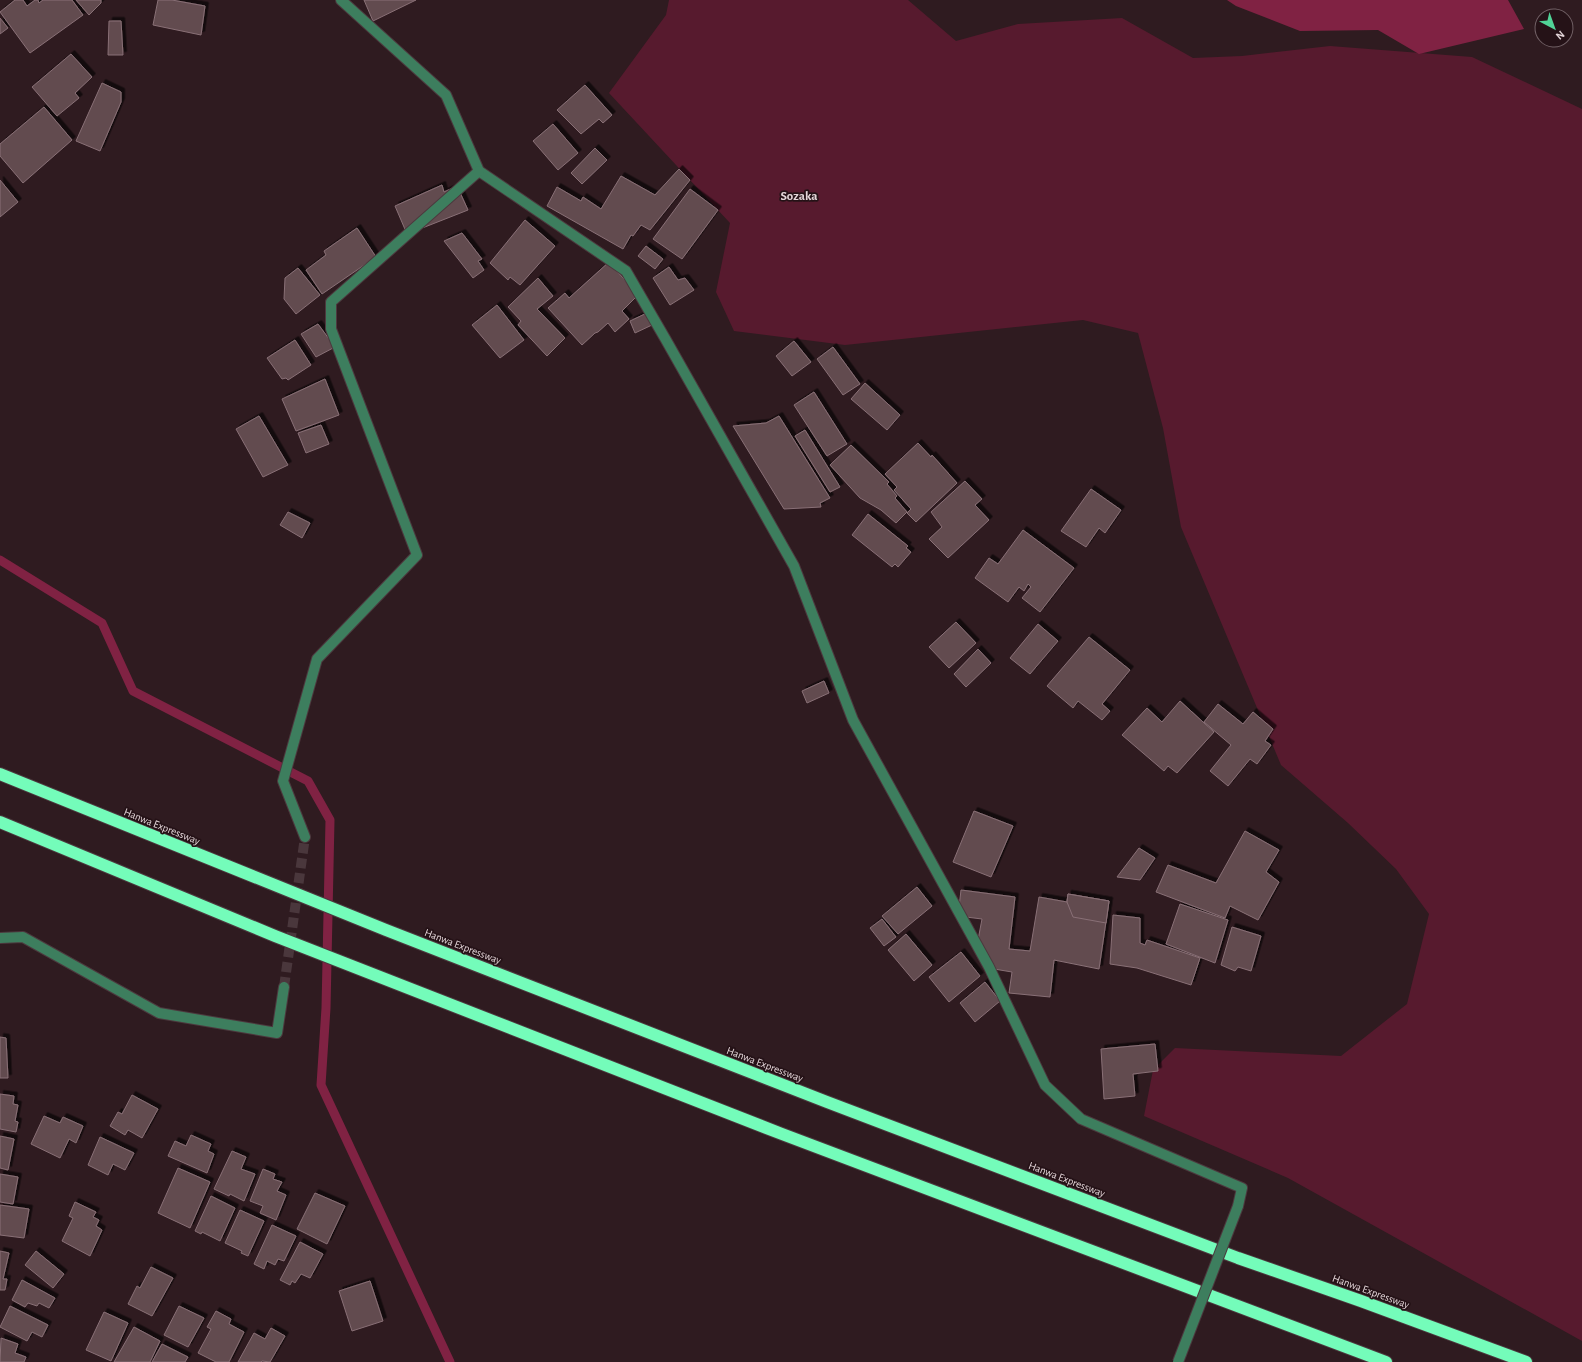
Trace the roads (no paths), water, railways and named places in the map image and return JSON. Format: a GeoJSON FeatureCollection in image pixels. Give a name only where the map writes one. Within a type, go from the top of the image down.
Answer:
{"type":"FeatureCollection","features":[{"type":"Feature","properties":{"kind":"highway","name":"Hanwa Expressway"},"geometry":{"type":"LineString","coordinates":[[0,774],[393,933],[827,1102],[1238,1258],[1361,1301],[1526,1362]]}},
{"type":"Feature","properties":{"kind":"highway"},"geometry":{"type":"LineString","coordinates":[[0,822],[275,936],[745,1119],[1386,1362]]}},
{"type":"Feature","properties":{"kind":"street"},"geometry":{"type":"LineString","coordinates":[[341,0],[446,95],[479,171],[626,271],[794,566],[853,720],[989,967],[1045,1085],[1081,1119],[1242,1188],[1238,1206],[1178,1362]]}},
{"type":"Feature","properties":{"kind":"street"},"geometry":{"type":"LineString","coordinates":[[305,837],[283,781],[317,659],[417,555],[331,329],[331,302],[479,171]]}},
{"type":"Feature","properties":{"kind":"street"},"geometry":{"type":"LineString","coordinates":[[0,938],[23,937],[159,1013],[277,1032],[284,987]]}},
{"type":"Feature","properties":{"kind":"waterway"},"geometry":{"type":"LineString","coordinates":[[0,560],[102,623],[133,691],[308,781],[330,820],[326,1008],[321,1085],[450,1362]]}},
{"type":"Feature","properties":{"kind":"tunnel"},"geometry":{"type":"LineString","coordinates":[[284,987],[305,837]]}},
{"type":"Feature","properties":{"kind":"district","name":"Sozaka"},"geometry":{"type":"Point","coordinates":[799,195]}}]}
